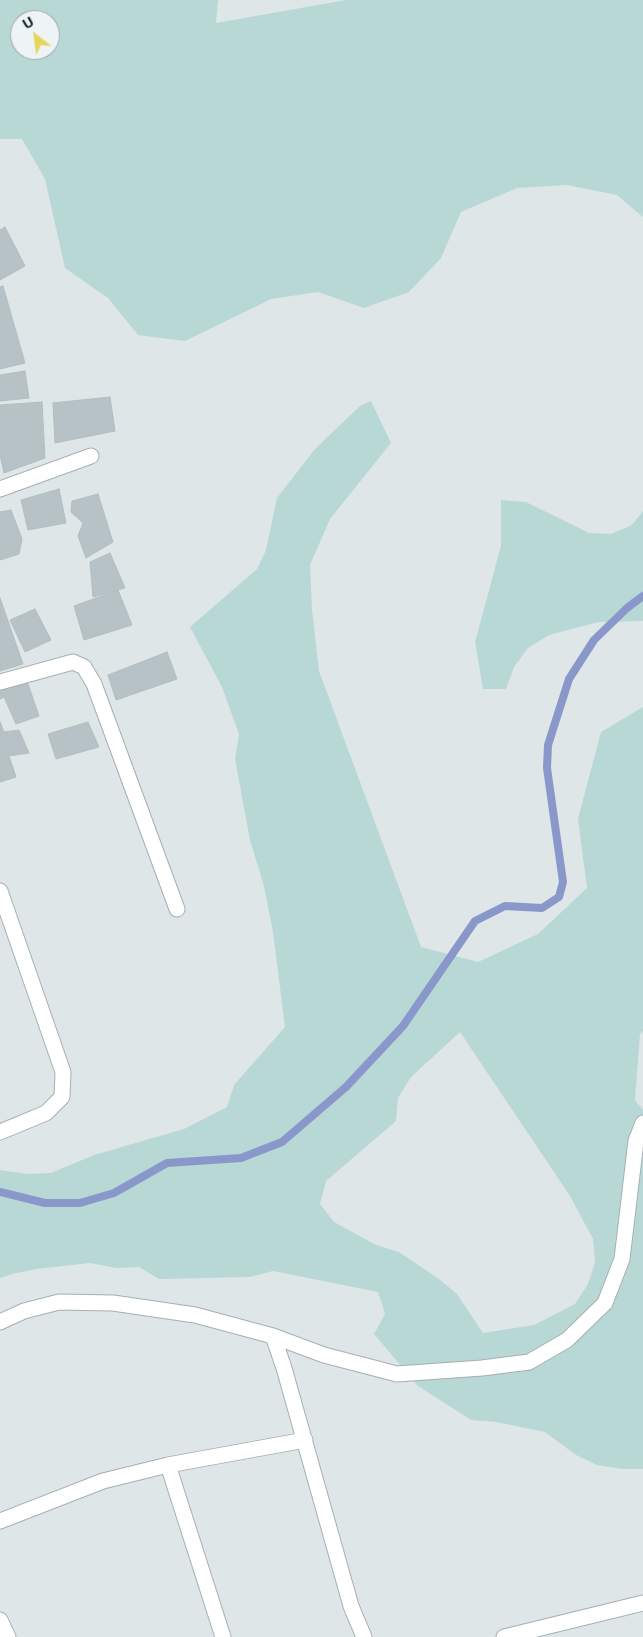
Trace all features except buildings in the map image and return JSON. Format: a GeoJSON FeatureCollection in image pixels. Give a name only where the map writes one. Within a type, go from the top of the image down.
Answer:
{"type":"FeatureCollection","features":[{"type":"Feature","properties":{"kind":"street"},"geometry":{"type":"LineString","coordinates":[[0,489],[91,456]]}},
{"type":"Feature","properties":{"kind":"street"},"geometry":{"type":"LineString","coordinates":[[0,682],[73,662],[84,667],[94,684],[177,909]]}},
{"type":"Feature","properties":{"kind":"street"},"geometry":{"type":"LineString","coordinates":[[0,891],[63,1072],[62,1097],[46,1113],[0,1132]]}},
{"type":"Feature","properties":{"kind":"street"},"geometry":{"type":"LineString","coordinates":[[0,1322],[24,1311],[59,1302],[113,1303],[195,1315],[273,1336],[324,1355],[397,1374],[482,1368],[529,1362],[568,1340],[605,1303],[622,1259],[636,1141],[643,1123]]}},
{"type":"Feature","properties":{"kind":"street"},"geometry":{"type":"LineString","coordinates":[[273,1336],[305,1440],[351,1606],[364,1637]]}},
{"type":"Feature","properties":{"kind":"street"},"geometry":{"type":"LineString","coordinates":[[0,1521],[103,1481],[168,1465],[305,1440]]}},
{"type":"Feature","properties":{"kind":"street"},"geometry":{"type":"LineString","coordinates":[[168,1465],[223,1637]]}},
{"type":"Feature","properties":{"kind":"street"},"geometry":{"type":"LineString","coordinates":[[504,1637],[643,1603]]}},
{"type":"Feature","properties":{"kind":"street"},"geometry":{"type":"LineString","coordinates":[[0,1620],[8,1637]]}},
{"type":"Feature","properties":{"kind":"green space"},"geometry":{"type":"Polygon","coordinates":[[[0,0],[218,0],[216,23],[346,0],[643,0],[643,217],[617,195],[567,185],[517,188],[461,212],[441,258],[409,292],[364,308],[318,292],[271,299],[185,341],[138,335],[108,298],[65,268],[45,179],[22,139],[0,139],[0,0]]]}},
{"type":"Feature","properties":{"kind":"green space"},"geometry":{"type":"Polygon","coordinates":[[[371,401],[391,443],[330,519],[310,565],[312,609],[319,671],[421,947],[478,962],[538,934],[587,888],[578,819],[601,732],[643,707],[643,1031],[640,1034],[635,1100],[643,1110],[643,1469],[623,1469],[597,1465],[576,1455],[545,1432],[496,1422],[471,1420],[418,1386],[374,1334],[385,1314],[378,1292],[273,1271],[250,1277],[159,1279],[139,1267],[116,1268],[90,1263],[36,1269],[0,1278],[0,1170],[28,1174],[51,1173],[94,1155],[184,1129],[227,1107],[234,1085],[285,1027],[273,932],[264,886],[250,840],[235,759],[239,734],[222,687],[190,627],[257,569],[266,550],[277,498],[315,449],[360,406],[371,401]],[[460,1032],[411,1077],[398,1098],[396,1121],[326,1181],[320,1204],[334,1222],[376,1245],[399,1252],[439,1279],[457,1294],[483,1333],[534,1325],[575,1304],[588,1284],[595,1262],[593,1239],[570,1196],[460,1032]]]}},
{"type":"Feature","properties":{"kind":"green space"},"geometry":{"type":"Polygon","coordinates":[[[501,500],[526,502],[589,533],[611,534],[632,525],[643,511],[643,621],[598,622],[549,635],[528,648],[514,667],[506,689],[483,689],[475,642],[501,546],[501,500]]]}},
{"type":"Feature","properties":{"kind":"waterway"},"geometry":{"type":"LineString","coordinates":[[0,1192],[45,1203],[80,1203],[114,1193],[167,1163],[241,1158],[282,1142],[346,1087],[403,1026],[475,921],[505,906],[542,908],[559,897],[563,882],[547,768],[548,745],[569,679],[594,640],[627,608],[643,596]]}}]}
